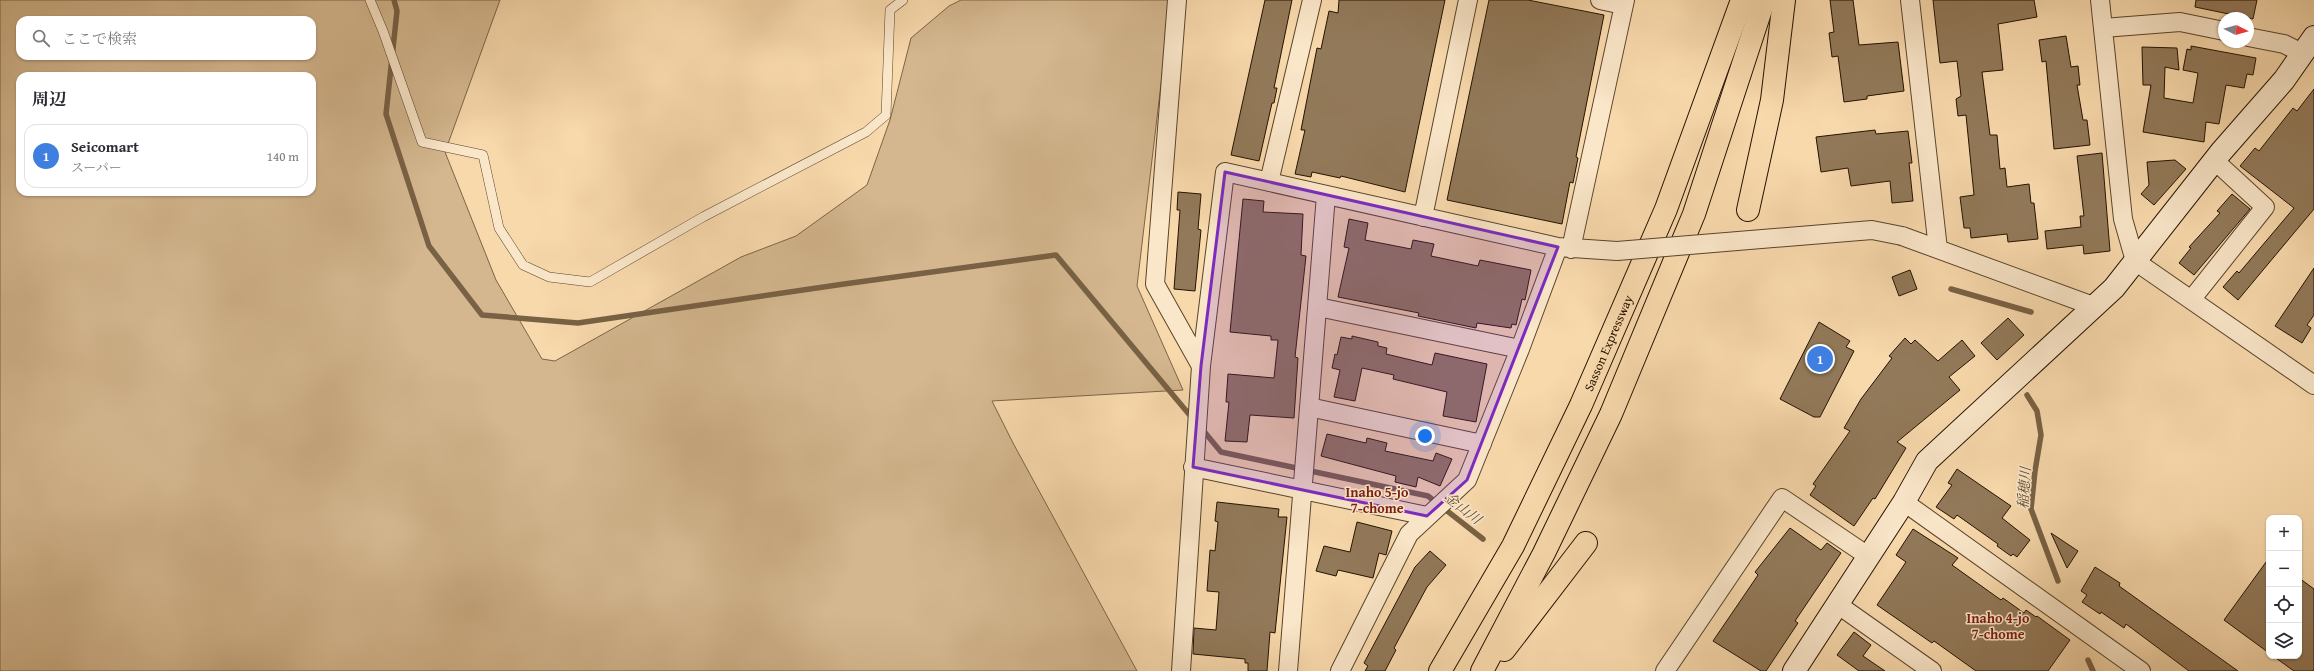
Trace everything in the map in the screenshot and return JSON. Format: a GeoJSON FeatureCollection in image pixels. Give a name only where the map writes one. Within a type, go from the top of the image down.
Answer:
{"type":"FeatureCollection","features":[{"type":"Feature","properties":{"kind":"highway","name":"Sasson Expressway"},"geometry":{"type":"LineString","coordinates":[[1440,671],[1513,546],[1581,405],[1666,209],[1742,0]]}},
{"type":"Feature","properties":{"kind":"highway"},"geometry":{"type":"LineString","coordinates":[[1482,671],[1544,553],[1612,414],[1694,214],[1764,0]]}},
{"type":"Feature","properties":{"kind":"highway"},"geometry":{"type":"LineString","coordinates":[[1748,210],[1772,100],[1784,0]]}},
{"type":"Feature","properties":{"kind":"highway"},"geometry":{"type":"LineString","coordinates":[[1487,671],[1586,543]]}},
{"type":"Feature","properties":{"kind":"street"},"geometry":{"type":"LineString","coordinates":[[1177,0],[1155,284],[1200,366]]}},
{"type":"Feature","properties":{"kind":"street"},"geometry":{"type":"LineString","coordinates":[[1269,182],[1312,0]]}},
{"type":"Feature","properties":{"kind":"street"},"geometry":{"type":"LineString","coordinates":[[1423,217],[1468,0]]}},
{"type":"Feature","properties":{"kind":"street"},"geometry":{"type":"LineString","coordinates":[[1340,671],[1409,534],[1466,480],[1520,349],[1564,248],[1624,3],[1600,0]]}},
{"type":"Feature","properties":{"kind":"street"},"geometry":{"type":"LineString","coordinates":[[1910,0],[1938,249]]}},
{"type":"Feature","properties":{"kind":"street"},"geometry":{"type":"LineString","coordinates":[[2100,0],[2123,219],[2135,261],[2314,385]]}},
{"type":"Feature","properties":{"kind":"street"},"geometry":{"type":"LineString","coordinates":[[2103,28],[2180,22],[2218,30]]}},
{"type":"Feature","properties":{"kind":"street"},"geometry":{"type":"LineString","coordinates":[[2254,37],[2284,44],[2308,45]]}},
{"type":"Feature","properties":{"kind":"street"},"geometry":{"type":"LineString","coordinates":[[1794,671],[1904,502],[1927,461],[2114,288],[2214,160],[2284,80],[2308,45]]}},
{"type":"Feature","properties":{"kind":"street"},"geometry":{"type":"LineString","coordinates":[[2191,300],[2265,207],[2214,160]]}},
{"type":"Feature","properties":{"kind":"street"},"geometry":{"type":"LineString","coordinates":[[1181,671],[1200,366],[1225,172],[1564,248],[1617,251],[1872,230],[1902,236],[2093,306]]}},
{"type":"Feature","properties":{"kind":"street"},"geometry":{"type":"LineString","coordinates":[[1288,671],[1326,195]]}},
{"type":"Feature","properties":{"kind":"street"},"geometry":{"type":"LineString","coordinates":[[1318,306],[1520,349]]}},
{"type":"Feature","properties":{"kind":"street"},"geometry":{"type":"LineString","coordinates":[[1309,407],[1482,444]]}},
{"type":"Feature","properties":{"kind":"street"},"geometry":{"type":"LineString","coordinates":[[1193,467],[1303,486],[1429,515]]}},
{"type":"Feature","properties":{"kind":"street"},"geometry":{"type":"LineString","coordinates":[[1665,671],[1782,498],[1868,556]]}},
{"type":"Feature","properties":{"kind":"street"},"geometry":{"type":"LineString","coordinates":[[1904,502],[2141,671]]}},
{"type":"Feature","properties":{"kind":"street"},"geometry":{"type":"LineString","coordinates":[[1837,604],[1932,671]]}},
{"type":"Feature","properties":{"kind":"lane"},"geometry":{"type":"LineString","coordinates":[[370,0],[385,35],[422,142],[484,155],[499,228],[523,265],[549,277],[590,282],[703,217],[866,132],[886,115],[890,10],[903,0]]}},
{"type":"Feature","properties":{"kind":"highlighted area"},"geometry":{"type":"Polygon","coordinates":[[[1225,172],[1558,247],[1467,480],[1427,516],[1193,467],[1201,366],[1225,172]]]}},
{"type":"Feature","properties":{"kind":"shaded area"},"geometry":{"type":"Polygon","coordinates":[[[0,0],[500,0],[445,152],[496,280],[542,359],[555,361],[741,257],[796,236],[867,185],[890,120],[911,38],[949,6],[961,0],[1171,0],[1137,286],[1183,390],[992,401],[1013,443],[1137,671],[0,671],[0,0]]]}},
{"type":"Feature","properties":{"kind":"building"},"geometry":{"type":"Polygon","coordinates":[[[1265,0],[1292,0],[1274,88],[1277,88],[1274,103],[1272,103],[1259,161],[1231,155],[1265,0]]]}},
{"type":"Feature","properties":{"kind":"building"},"geometry":{"type":"Polygon","coordinates":[[[1339,0],[1445,0],[1405,192],[1341,176],[1340,178],[1312,172],[1311,177],[1295,174],[1305,130],[1301,130],[1317,48],[1321,49],[1329,11],[1338,13],[1339,0]]]}},
{"type":"Feature","properties":{"kind":"building"},"geometry":{"type":"Polygon","coordinates":[[[1489,0],[1528,0],[1604,15],[1576,157],[1578,158],[1573,183],[1570,182],[1562,224],[1447,200],[1489,0]]]}},
{"type":"Feature","properties":{"kind":"building"},"geometry":{"type":"Polygon","coordinates":[[[1830,0],[1853,0],[1859,45],[1898,42],[1904,91],[1867,96],[1867,99],[1844,102],[1838,56],[1832,57],[1829,33],[1834,32],[1830,0]]]}},
{"type":"Feature","properties":{"kind":"building"},"geometry":{"type":"Polygon","coordinates":[[[1933,0],[2034,0],[2037,17],[1998,24],[2003,70],[1982,72],[1990,135],[1997,135],[2000,169],[2005,168],[2007,187],[2029,184],[2031,203],[2034,203],[2038,239],[2008,242],[2007,234],[1971,238],[1970,228],[1964,228],[1960,197],[1974,195],[1966,115],[1958,116],[1956,99],[1961,96],[1957,61],[1940,63],[1933,0]]]}},
{"type":"Feature","properties":{"kind":"building"},"geometry":{"type":"Polygon","coordinates":[[[2196,0],[2257,0],[2254,14],[2254,12],[2219,12],[2195,7],[2196,0]]]}},
{"type":"Feature","properties":{"kind":"building"},"geometry":{"type":"Polygon","coordinates":[[[2066,36],[2071,67],[2078,66],[2080,85],[2077,85],[2083,120],[2087,120],[2090,145],[2054,149],[2046,61],[2042,62],[2039,40],[2066,36]]]}},
{"type":"Feature","properties":{"kind":"building"},"geometry":{"type":"Polygon","coordinates":[[[2191,46],[2256,58],[2253,75],[2247,74],[2244,88],[2226,85],[2219,124],[2206,122],[2204,142],[2143,132],[2151,85],[2143,85],[2142,47],[2177,48],[2179,70],[2165,67],[2164,98],[2193,103],[2198,73],[2183,70],[2187,49],[2191,50],[2191,46]]]}},
{"type":"Feature","properties":{"kind":"building"},"geometry":{"type":"Polygon","coordinates":[[[2314,89],[2314,209],[2238,300],[2223,287],[2237,271],[2239,273],[2294,208],[2240,166],[2255,148],[2259,151],[2293,108],[2297,111],[2314,89]]]}},
{"type":"Feature","properties":{"kind":"building"},"geometry":{"type":"Polygon","coordinates":[[[1875,130],[1876,134],[1908,131],[1912,163],[1909,163],[1913,201],[1892,203],[1890,181],[1851,186],[1848,168],[1821,172],[1816,137],[1875,130]]]}},
{"type":"Feature","properties":{"kind":"building"},"geometry":{"type":"Polygon","coordinates":[[[2102,153],[2110,251],[2084,254],[2083,245],[2047,249],[2045,231],[2081,227],[2080,216],[2084,216],[2077,156],[2102,153]]]}},
{"type":"Feature","properties":{"kind":"building"},"geometry":{"type":"Polygon","coordinates":[[[2175,160],[2186,169],[2154,205],[2141,194],[2149,185],[2147,162],[2175,160]]]}},
{"type":"Feature","properties":{"kind":"building"},"geometry":{"type":"Polygon","coordinates":[[[1178,192],[1201,194],[1198,229],[1201,230],[1195,291],[1174,289],[1180,210],[1177,210],[1178,192]]]}},
{"type":"Feature","properties":{"kind":"building"},"geometry":{"type":"Polygon","coordinates":[[[2232,194],[2250,209],[2194,275],[2179,263],[2191,248],[2189,247],[2220,213],[2217,211],[2232,194]]]}},
{"type":"Feature","properties":{"kind":"building"},"geometry":{"type":"Polygon","coordinates":[[[1243,199],[1264,201],[1263,212],[1303,214],[1301,255],[1306,256],[1295,357],[1298,358],[1294,418],[1250,415],[1247,442],[1225,441],[1229,402],[1226,402],[1228,374],[1274,378],[1278,340],[1271,340],[1271,336],[1230,332],[1243,199]]]}},
{"type":"Feature","properties":{"kind":"building"},"geometry":{"type":"Polygon","coordinates":[[[1349,219],[1368,223],[1365,240],[1411,249],[1413,240],[1434,244],[1431,256],[1478,266],[1480,260],[1531,270],[1525,300],[1522,299],[1516,325],[1512,324],[1511,328],[1477,323],[1476,328],[1418,316],[1419,313],[1338,297],[1349,248],[1344,247],[1349,219]]]}},
{"type":"Feature","properties":{"kind":"building"},"geometry":{"type":"Polygon","coordinates":[[[2314,268],[2314,315],[2307,325],[2311,328],[2302,343],[2275,326],[2314,268]]]}},
{"type":"Feature","properties":{"kind":"building"},"geometry":{"type":"Polygon","coordinates":[[[1910,270],[1917,289],[1899,296],[1892,277],[1910,270]]]}},
{"type":"Feature","properties":{"kind":"building"},"geometry":{"type":"Polygon","coordinates":[[[2008,318],[2024,335],[1997,360],[1981,343],[2008,318]]]}},
{"type":"Feature","properties":{"kind":"building"},"geometry":{"type":"Polygon","coordinates":[[[1819,322],[1850,341],[1846,347],[1854,351],[1820,417],[1814,417],[1780,399],[1819,322]]]}},
{"type":"Feature","properties":{"kind":"building"},"geometry":{"type":"Polygon","coordinates":[[[1352,336],[1378,342],[1378,346],[1387,348],[1386,354],[1432,365],[1435,353],[1487,364],[1476,422],[1443,416],[1447,392],[1393,379],[1394,375],[1362,368],[1355,401],[1334,397],[1340,370],[1332,368],[1335,354],[1337,355],[1341,337],[1352,339],[1352,336]]]}},
{"type":"Feature","properties":{"kind":"building"},"geometry":{"type":"Polygon","coordinates":[[[1905,338],[1911,344],[1915,340],[1938,361],[1962,340],[1975,356],[1949,377],[1960,390],[1897,442],[1906,448],[1875,499],[1873,498],[1854,526],[1810,495],[1816,486],[1813,484],[1850,431],[1844,428],[1861,399],[1892,358],[1889,356],[1905,338]]]}},
{"type":"Feature","properties":{"kind":"building"},"geometry":{"type":"Polygon","coordinates":[[[1327,434],[1366,443],[1367,438],[1387,443],[1385,451],[1433,461],[1436,453],[1452,459],[1440,486],[1418,477],[1416,487],[1395,482],[1396,476],[1321,456],[1327,434]]]}},
{"type":"Feature","properties":{"kind":"building"},"geometry":{"type":"Polygon","coordinates":[[[1957,469],[2011,506],[2002,518],[2030,540],[2017,557],[2013,554],[2011,556],[1997,546],[1998,544],[1957,515],[1954,519],[1936,507],[1952,485],[1948,483],[1957,469]]]}},
{"type":"Feature","properties":{"kind":"building"},"geometry":{"type":"Polygon","coordinates":[[[1217,502],[1279,509],[1278,517],[1287,517],[1275,633],[1270,632],[1267,671],[1248,671],[1248,663],[1245,663],[1245,659],[1193,654],[1194,628],[1216,630],[1219,592],[1207,591],[1210,550],[1215,551],[1218,522],[1215,521],[1217,502]]]}},
{"type":"Feature","properties":{"kind":"building"},"geometry":{"type":"Polygon","coordinates":[[[1357,522],[1392,531],[1386,555],[1379,553],[1373,578],[1338,570],[1336,576],[1316,571],[1324,546],[1350,552],[1357,522]]]}},
{"type":"Feature","properties":{"kind":"building"},"geometry":{"type":"Polygon","coordinates":[[[1790,528],[1821,550],[1827,543],[1841,553],[1795,621],[1798,623],[1766,671],[1761,671],[1713,641],[1758,575],[1755,572],[1790,528]]]}},
{"type":"Feature","properties":{"kind":"building"},"geometry":{"type":"Polygon","coordinates":[[[1913,529],[1958,558],[1952,565],[2001,600],[2003,598],[2024,613],[2026,610],[2036,617],[2037,616],[2070,640],[2048,671],[1976,671],[1934,641],[1932,643],[1877,605],[1906,562],[1896,555],[1913,529]]]}},
{"type":"Feature","properties":{"kind":"building"},"geometry":{"type":"Polygon","coordinates":[[[2051,533],[2078,551],[2067,568],[2051,533]]]}},
{"type":"Feature","properties":{"kind":"building"},"geometry":{"type":"Polygon","coordinates":[[[1430,551],[1446,565],[1427,587],[1394,648],[1396,650],[1385,671],[1365,671],[1368,666],[1364,663],[1415,567],[1430,551]]]}},
{"type":"Feature","properties":{"kind":"building"},"geometry":{"type":"Polygon","coordinates":[[[2266,562],[2266,651],[2224,620],[2266,562]]]}},
{"type":"Feature","properties":{"kind":"building"},"geometry":{"type":"Polygon","coordinates":[[[2095,567],[2120,583],[2119,586],[2238,671],[2189,671],[2126,624],[2124,628],[2101,612],[2100,614],[2082,602],[2087,595],[2081,591],[2095,567]]]}},
{"type":"Feature","properties":{"kind":"building"},"geometry":{"type":"Polygon","coordinates":[[[2302,580],[2314,589],[2314,671],[2294,671],[2277,659],[2302,659],[2302,580]]]}},
{"type":"Feature","properties":{"kind":"building"},"geometry":{"type":"Polygon","coordinates":[[[1854,632],[1871,645],[1863,656],[1885,671],[1859,671],[1837,655],[1854,632]]]}},
{"type":"Feature","properties":{"kind":"waterway"},"geometry":{"type":"LineString","coordinates":[[394,0],[397,11],[386,114],[429,246],[482,315],[578,323],[1056,255],[1193,419]]}},
{"type":"Feature","properties":{"kind":"waterway","name":"稲穂川"},"geometry":{"type":"LineString","coordinates":[[1951,289],[2031,312]]}},
{"type":"Feature","properties":{"kind":"waterway","name":"稲穂川"},"geometry":{"type":"LineString","coordinates":[[2027,395],[2037,411],[2041,435],[2031,509],[2058,581]]}},
{"type":"Feature","properties":{"kind":"waterway","name":"金山川"},"geometry":{"type":"LineString","coordinates":[[1202,429],[1221,452],[1428,496],[1483,539]]}},
{"type":"Feature","properties":{"kind":"waterway","name":"稲穂川"},"geometry":{"type":"LineString","coordinates":[[2088,660],[2093,671]]}},
{"type":"Feature","properties":{"kind":"place","name":"Seicomart"},"geometry":{"type":"Point","coordinates":[1820,359]}},
{"type":"Feature","properties":{"kind":"district","name":"Inaho 5-jo 7-chome"},"geometry":{"type":"Point","coordinates":[1377,500]}},
{"type":"Feature","properties":{"kind":"district","name":"Inaho 4-jo 7-chome"},"geometry":{"type":"Point","coordinates":[1998,626]}}]}
